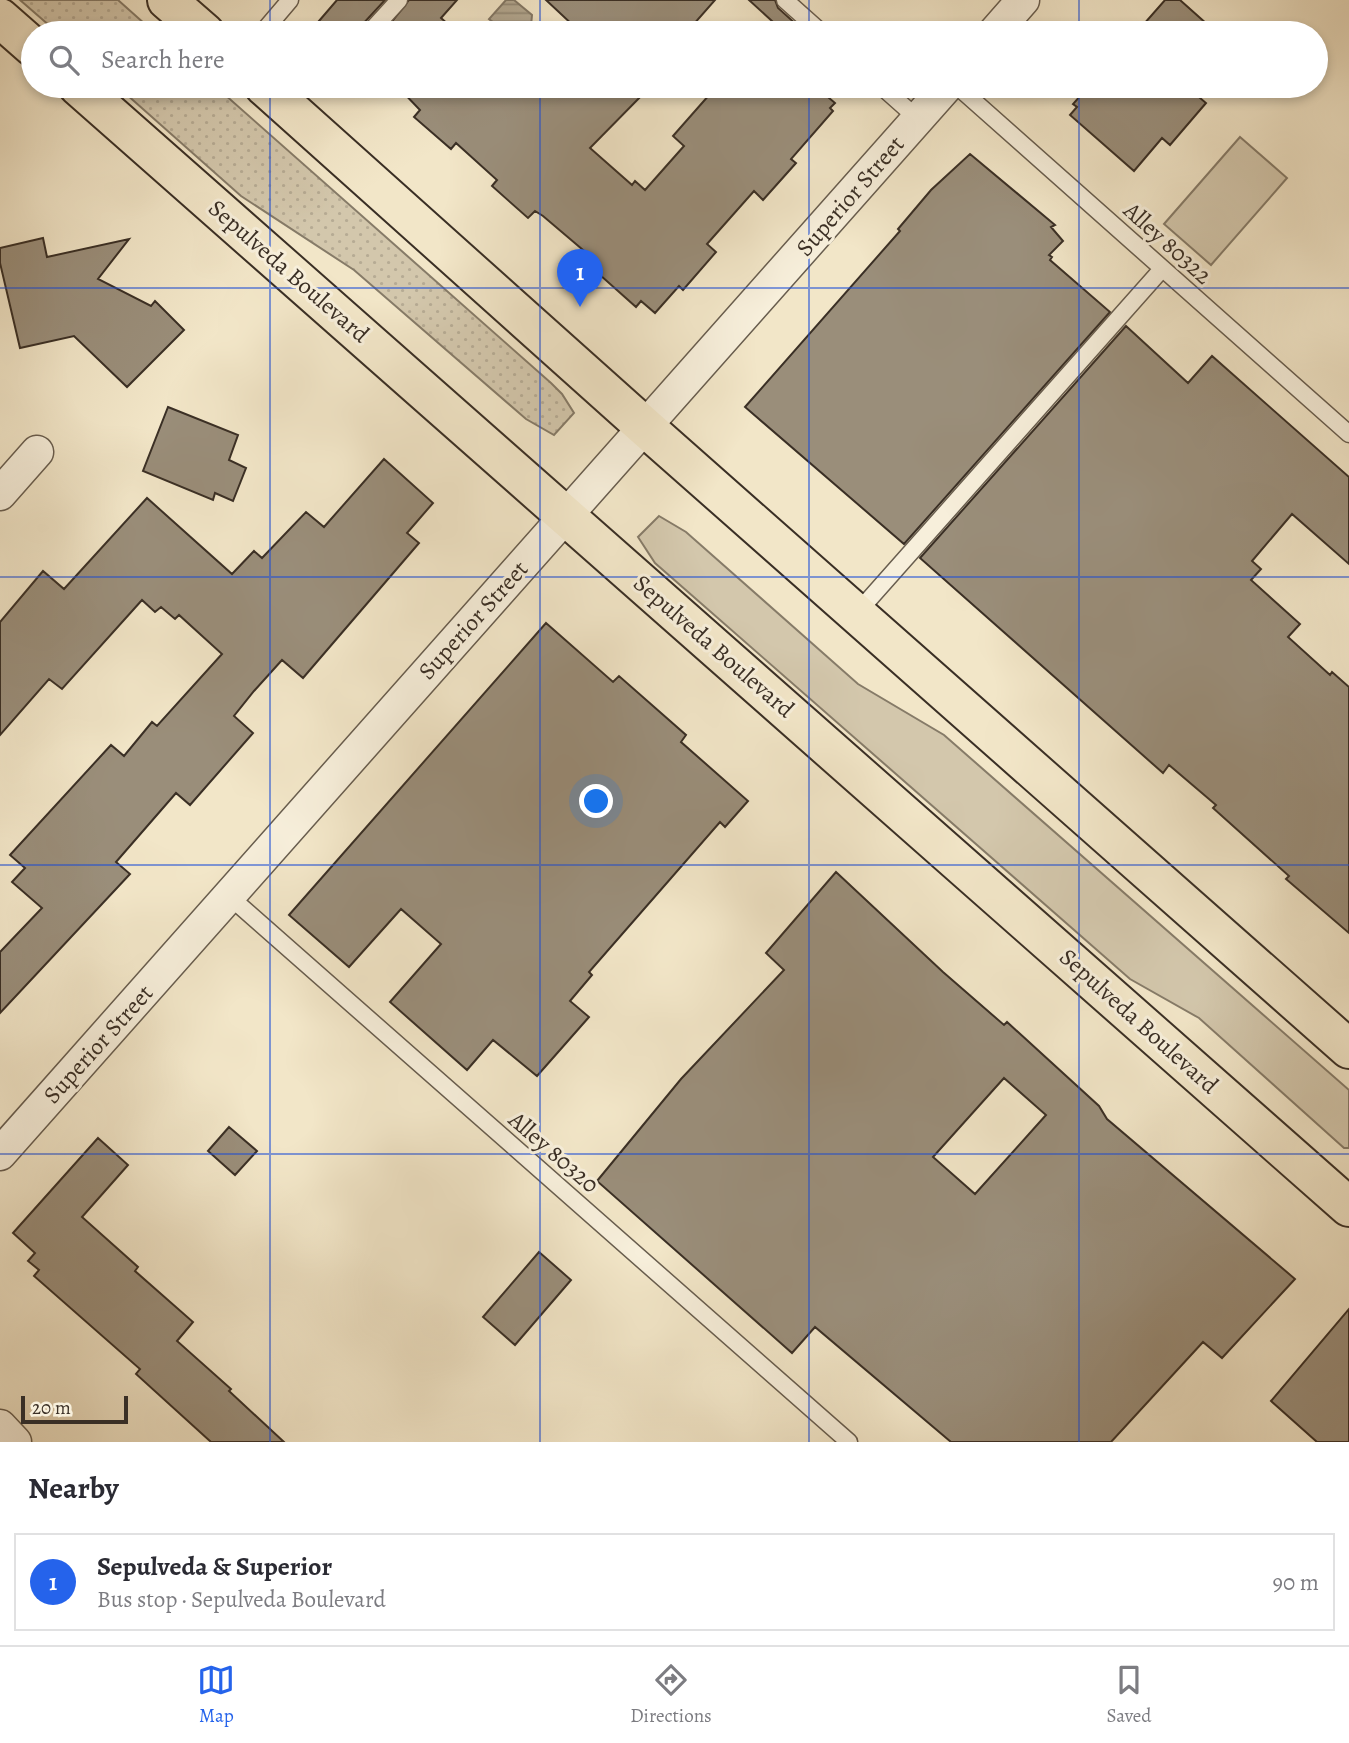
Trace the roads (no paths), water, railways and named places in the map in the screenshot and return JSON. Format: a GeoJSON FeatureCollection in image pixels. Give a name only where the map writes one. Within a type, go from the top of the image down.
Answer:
{"type":"FeatureCollection","features":[{"type":"Feature","properties":{"kind":"main road"},"geometry":{"type":"LineString","coordinates":[[167,0],[191,21]]}},
{"type":"Feature","properties":{"kind":"main road"},"geometry":{"type":"LineString","coordinates":[[0,18],[21,36]]}},
{"type":"Feature","properties":{"kind":"main road","name":"Sepulveda Boulevard"},"geometry":{"type":"LineString","coordinates":[[92,98],[566,517],[1333,1176],[1349,1207]]}},
{"type":"Feature","properties":{"kind":"main road"},"geometry":{"type":"LineString","coordinates":[[277,98],[646,428],[1349,1049]]}},
{"type":"Feature","properties":{"kind":"street"},"geometry":{"type":"LineString","coordinates":[[1004,21],[1023,0]]}},
{"type":"Feature","properties":{"kind":"street","name":"Superior Street"},"geometry":{"type":"LineString","coordinates":[[0,1154],[936,98]]}},
{"type":"Feature","properties":{"kind":"street"},"geometry":{"type":"LineString","coordinates":[[0,494],[37,452]]}},
{"type":"Feature","properties":{"kind":"street"},"geometry":{"type":"LineString","coordinates":[[0,1426],[15,1442]]}},
{"type":"Feature","properties":{"kind":"lane"},"geometry":{"type":"LineString","coordinates":[[272,21],[290,0]]}},
{"type":"Feature","properties":{"kind":"lane"},"geometry":{"type":"LineString","coordinates":[[380,21],[399,0]]}},
{"type":"Feature","properties":{"kind":"lane"},"geometry":{"type":"LineString","coordinates":[[785,0],[809,21]]}},
{"type":"Feature","properties":{"kind":"lane"},"geometry":{"type":"LineString","coordinates":[[895,98],[918,118]]}},
{"type":"Feature","properties":{"kind":"lane","name":"Alley 80322"},"geometry":{"type":"LineString","coordinates":[[971,98],[1349,434]]}},
{"type":"Feature","properties":{"kind":"lane"},"geometry":{"type":"LineString","coordinates":[[857,613],[1163,269]]}},
{"type":"Feature","properties":{"kind":"lane","name":"Alley 80320"},"geometry":{"type":"LineString","coordinates":[[229,896],[849,1442]]}},
{"type":"Feature","properties":{"kind":"place","name":"Sepulveda & Superior"},"geometry":{"type":"Point","coordinates":[580,307]}}]}
